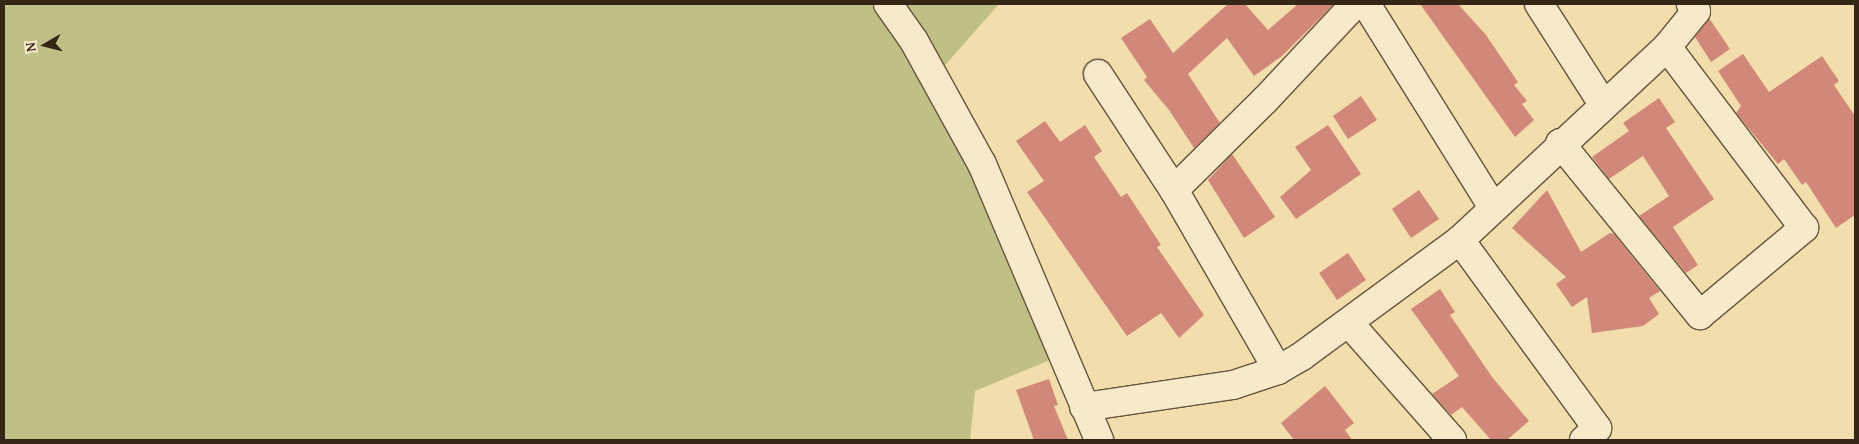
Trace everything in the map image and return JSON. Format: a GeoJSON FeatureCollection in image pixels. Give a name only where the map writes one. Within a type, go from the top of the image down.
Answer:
{"type":"FeatureCollection","features":[{"type":"Feature","properties":{"kind":"street"},"geometry":{"type":"LineString","coordinates":[[888,4],[914,41],[982,164],[1098,440]]}},
{"type":"Feature","properties":{"kind":"street"},"geometry":{"type":"LineString","coordinates":[[1174,190],[1266,99],[1355,4]]}},
{"type":"Feature","properties":{"kind":"street"},"geometry":{"type":"LineString","coordinates":[[1366,4],[1493,207]]}},
{"type":"Feature","properties":{"kind":"street"},"geometry":{"type":"LineString","coordinates":[[1539,4],[1603,104]]}},
{"type":"Feature","properties":{"kind":"street"},"geometry":{"type":"LineString","coordinates":[[1084,407],[1210,390],[1278,370],[1349,323],[1460,240],[1560,143],[1668,47],[1696,10],[1691,4]]}},
{"type":"Feature","properties":{"kind":"street"},"geometry":{"type":"LineString","coordinates":[[1560,143],[1700,315],[1804,228],[1668,47]]}},
{"type":"Feature","properties":{"kind":"street"},"geometry":{"type":"LineString","coordinates":[[1098,74],[1174,190],[1278,370]]}},
{"type":"Feature","properties":{"kind":"street"},"geometry":{"type":"LineString","coordinates":[[1460,240],[1597,428],[1584,440]]}},
{"type":"Feature","properties":{"kind":"street"},"geometry":{"type":"LineString","coordinates":[[1349,323],[1452,440]]}},
{"type":"Feature","properties":{"kind":"shaded area"},"geometry":{"type":"Polygon","coordinates":[[[4,4],[999,4],[940,71],[1055,358],[975,391],[970,440],[4,440],[4,4]]]}},
{"type":"Feature","properties":{"kind":"building"},"geometry":{"type":"Polygon","coordinates":[[[1228,4],[1245,4],[1268,30],[1298,4],[1334,4],[1282,56],[1254,76],[1227,38],[1188,74],[1220,123],[1194,148],[1169,110],[1144,80],[1147,77],[1121,38],[1150,19],[1173,53],[1228,4]]]}},
{"type":"Feature","properties":{"kind":"building"},"geometry":{"type":"Polygon","coordinates":[[[1420,4],[1458,4],[1486,35],[1518,82],[1514,85],[1527,101],[1522,104],[1534,120],[1515,137],[1420,4]]]}},
{"type":"Feature","properties":{"kind":"building"},"geometry":{"type":"Polygon","coordinates":[[[1709,18],[1730,49],[1711,62],[1695,37],[1709,18]]]}},
{"type":"Feature","properties":{"kind":"building"},"geometry":{"type":"Polygon","coordinates":[[[1743,54],[1769,92],[1822,56],[1839,81],[1834,85],[1855,116],[1855,215],[1836,228],[1806,182],[1802,185],[1784,159],[1778,164],[1736,113],[1741,106],[1718,71],[1743,54]]]}},
{"type":"Feature","properties":{"kind":"building"},"geometry":{"type":"Polygon","coordinates":[[[1361,96],[1377,120],[1348,139],[1333,116],[1361,96]]]}},
{"type":"Feature","properties":{"kind":"building"},"geometry":{"type":"Polygon","coordinates":[[[1659,98],[1675,122],[1666,128],[1714,199],[1673,227],[1698,265],[1686,273],[1639,216],[1669,196],[1643,156],[1609,179],[1592,157],[1629,131],[1623,123],[1659,98]]]}},
{"type":"Feature","properties":{"kind":"building"},"geometry":{"type":"Polygon","coordinates":[[[1045,121],[1060,142],[1085,125],[1102,151],[1094,157],[1121,197],[1127,193],[1161,245],[1157,247],[1204,315],[1179,338],[1161,313],[1127,336],[1027,192],[1044,181],[1016,141],[1045,121]]]}},
{"type":"Feature","properties":{"kind":"building"},"geometry":{"type":"Polygon","coordinates":[[[1328,125],[1361,174],[1296,219],[1280,197],[1311,170],[1295,147],[1328,125]]]}},
{"type":"Feature","properties":{"kind":"building"},"geometry":{"type":"Polygon","coordinates":[[[1232,154],[1275,217],[1244,238],[1208,180],[1232,154]]]}},
{"type":"Feature","properties":{"kind":"building"},"geometry":{"type":"Polygon","coordinates":[[[1419,190],[1439,219],[1411,238],[1392,209],[1419,190]]]}},
{"type":"Feature","properties":{"kind":"building"},"geometry":{"type":"Polygon","coordinates":[[[1547,190],[1581,252],[1610,233],[1614,234],[1660,291],[1649,298],[1659,314],[1643,326],[1592,333],[1587,297],[1572,307],[1556,284],[1566,277],[1512,228],[1547,190]]]}},
{"type":"Feature","properties":{"kind":"building"},"geometry":{"type":"Polygon","coordinates":[[[1348,253],[1366,280],[1337,300],[1319,273],[1348,253]]]}},
{"type":"Feature","properties":{"kind":"building"},"geometry":{"type":"Polygon","coordinates":[[[1440,289],[1455,312],[1450,315],[1492,377],[1529,421],[1507,440],[1491,440],[1462,407],[1451,415],[1432,394],[1459,376],[1411,309],[1440,289]]]}},
{"type":"Feature","properties":{"kind":"building"},"geometry":{"type":"Polygon","coordinates":[[[1049,379],[1058,405],[1054,406],[1068,440],[1034,440],[1016,390],[1049,379]]]}},
{"type":"Feature","properties":{"kind":"building"},"geometry":{"type":"Polygon","coordinates":[[[1325,386],[1354,423],[1345,430],[1352,440],[1294,440],[1281,423],[1325,386]]]}}]}
